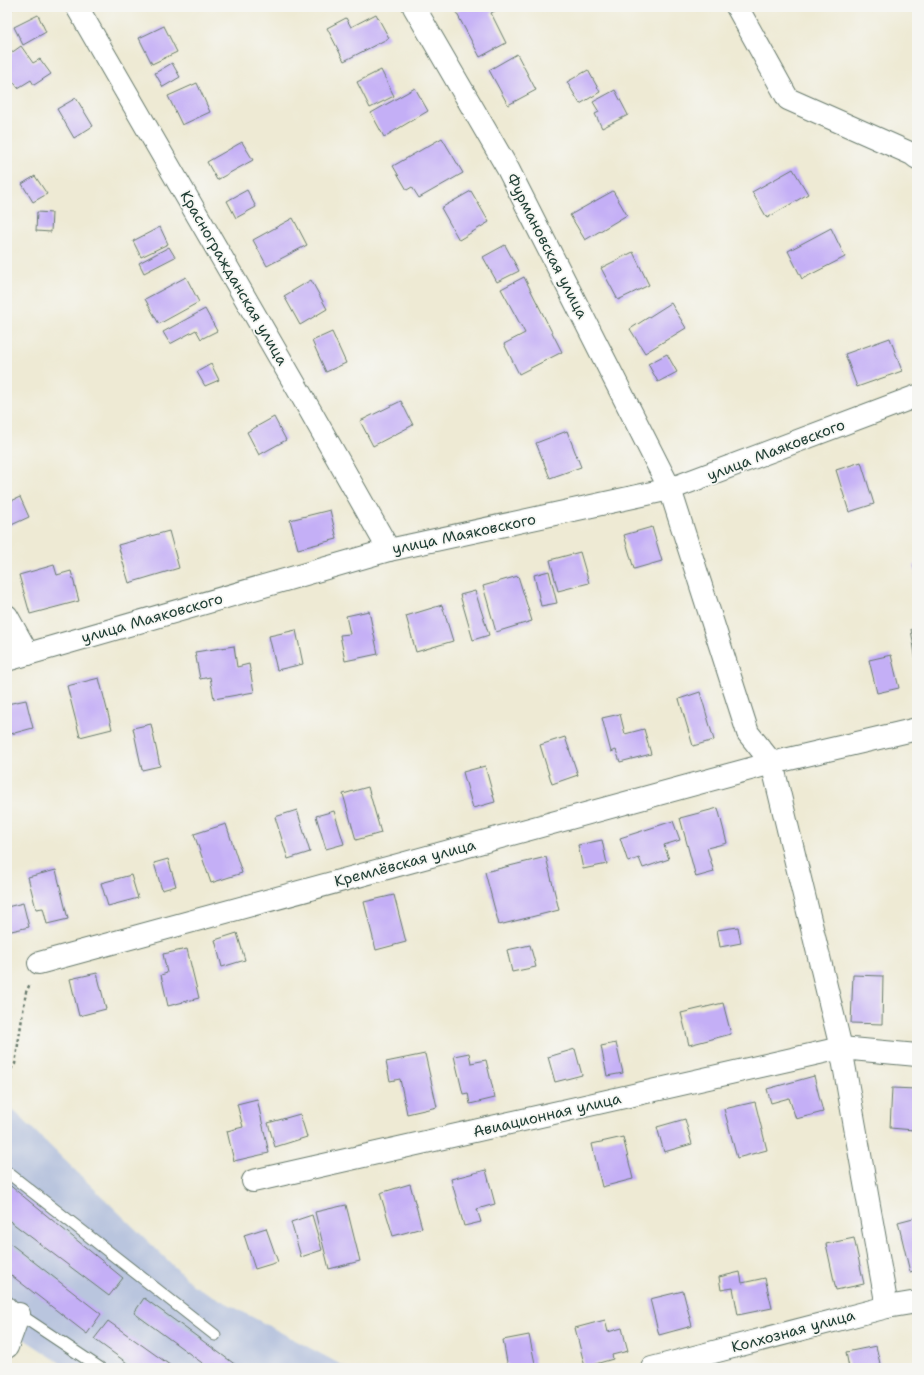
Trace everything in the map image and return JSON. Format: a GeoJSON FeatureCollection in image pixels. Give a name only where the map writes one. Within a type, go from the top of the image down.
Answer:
{"type":"FeatureCollection","features":[{"type":"Feature","properties":{"kind":"street","name":"Красногражданская улица"},"geometry":{"type":"LineString","coordinates":[[77,7],[389,550]]}},
{"type":"Feature","properties":{"kind":"street","name":"Фурмановская улица"},"geometry":{"type":"LineString","coordinates":[[414,7],[508,169],[670,489],[748,733],[772,763]]}},
{"type":"Feature","properties":{"kind":"street"},"geometry":{"type":"LineString","coordinates":[[737,7],[788,98],[912,154],[917,158]]}},
{"type":"Feature","properties":{"kind":"street","name":"улица Маяковского"},"geometry":{"type":"LineString","coordinates":[[7,660],[389,550],[670,489],[917,396]]}},
{"type":"Feature","properties":{"kind":"street"},"geometry":{"type":"LineString","coordinates":[[7,616],[28,654]]}},
{"type":"Feature","properties":{"kind":"street","name":"Кремлёвская улица"},"geometry":{"type":"LineString","coordinates":[[39,963],[772,763],[917,729]]}},
{"type":"Feature","properties":{"kind":"street"},"geometry":{"type":"LineString","coordinates":[[772,763],[841,1048],[887,1307]]}},
{"type":"Feature","properties":{"kind":"street","name":"Авиационная улица"},"geometry":{"type":"LineString","coordinates":[[253,1181],[841,1048],[917,1055]]}},
{"type":"Feature","properties":{"kind":"street","name":"Колхозная улица"},"geometry":{"type":"LineString","coordinates":[[652,1368],[887,1307],[917,1302]]}},
{"type":"Feature","properties":{"kind":"street"},"geometry":{"type":"LineString","coordinates":[[7,1346],[13,1308]]}},
{"type":"Feature","properties":{"kind":"lane"},"geometry":{"type":"LineString","coordinates":[[7,1172],[215,1335]]}},
{"type":"Feature","properties":{"kind":"lane"},"geometry":{"type":"LineString","coordinates":[[13,1308],[100,1368]]}},
{"type":"Feature","properties":{"kind":"path"},"geometry":{"type":"LineString","coordinates":[[7,1074],[15,1064],[26,992],[39,963]]}},
{"type":"Feature","properties":{"kind":"shaded area"},"geometry":{"type":"Polygon","coordinates":[[[7,1104],[193,1285],[347,1368],[68,1368],[7,1328],[7,1104]]]}},
{"type":"Feature","properties":{"kind":"building"},"geometry":{"type":"Polygon","coordinates":[[[7,7],[16,7],[7,12],[7,7]]]}},
{"type":"Feature","properties":{"kind":"building"},"geometry":{"type":"Polygon","coordinates":[[[465,7],[502,7],[491,13],[506,43],[480,57],[456,12],[465,7]]]}},
{"type":"Feature","properties":{"kind":"building"},"geometry":{"type":"Polygon","coordinates":[[[376,14],[389,38],[344,61],[327,28],[346,18],[351,27],[376,14]]]}},
{"type":"Feature","properties":{"kind":"building"},"geometry":{"type":"Polygon","coordinates":[[[38,15],[46,32],[23,45],[14,27],[38,15]]]}},
{"type":"Feature","properties":{"kind":"building"},"geometry":{"type":"Polygon","coordinates":[[[164,26],[177,52],[152,64],[139,38],[164,26]]]}},
{"type":"Feature","properties":{"kind":"building"},"geometry":{"type":"Polygon","coordinates":[[[21,46],[33,63],[40,59],[51,74],[34,85],[31,80],[18,88],[7,73],[7,56],[21,46]]]}},
{"type":"Feature","properties":{"kind":"building"},"geometry":{"type":"Polygon","coordinates":[[[517,54],[536,90],[508,105],[489,70],[517,54]]]}},
{"type":"Feature","properties":{"kind":"building"},"geometry":{"type":"Polygon","coordinates":[[[172,63],[180,77],[163,87],[155,73],[172,63]]]}},
{"type":"Feature","properties":{"kind":"building"},"geometry":{"type":"Polygon","coordinates":[[[381,70],[394,96],[370,108],[357,82],[381,70]]]}},
{"type":"Feature","properties":{"kind":"building"},"geometry":{"type":"Polygon","coordinates":[[[588,70],[600,92],[580,104],[567,82],[588,70]]]}},
{"type":"Feature","properties":{"kind":"building"},"geometry":{"type":"Polygon","coordinates":[[[197,83],[210,112],[182,125],[168,96],[197,83]]]}},
{"type":"Feature","properties":{"kind":"building"},"geometry":{"type":"Polygon","coordinates":[[[415,88],[428,111],[384,137],[371,113],[415,88]]]}},
{"type":"Feature","properties":{"kind":"building"},"geometry":{"type":"Polygon","coordinates":[[[615,90],[628,115],[602,128],[595,114],[599,112],[593,102],[615,90]]]}},
{"type":"Feature","properties":{"kind":"building"},"geometry":{"type":"Polygon","coordinates":[[[76,98],[93,126],[74,138],[57,109],[76,98]]]}},
{"type":"Feature","properties":{"kind":"building"},"geometry":{"type":"Polygon","coordinates":[[[442,138],[463,173],[419,198],[412,187],[407,190],[393,166],[442,138]]]}},
{"type":"Feature","properties":{"kind":"building"},"geometry":{"type":"Polygon","coordinates":[[[242,142],[253,160],[217,180],[207,162],[242,142]]]}},
{"type":"Feature","properties":{"kind":"building"},"geometry":{"type":"Polygon","coordinates":[[[793,169],[808,194],[767,218],[752,192],[793,169]]]}},
{"type":"Feature","properties":{"kind":"building"},"geometry":{"type":"Polygon","coordinates":[[[35,176],[47,194],[33,202],[22,184],[35,176]]]}},
{"type":"Feature","properties":{"kind":"building"},"geometry":{"type":"Polygon","coordinates":[[[247,190],[256,207],[236,218],[227,201],[247,190]]]}},
{"type":"Feature","properties":{"kind":"building"},"geometry":{"type":"Polygon","coordinates":[[[471,191],[489,222],[459,240],[441,208],[471,191]]]}},
{"type":"Feature","properties":{"kind":"building"},"geometry":{"type":"Polygon","coordinates":[[[613,191],[627,215],[585,240],[570,215],[613,191]]]}},
{"type":"Feature","properties":{"kind":"building"},"geometry":{"type":"Polygon","coordinates":[[[37,212],[52,213],[51,232],[36,231],[37,212]]]}},
{"type":"Feature","properties":{"kind":"building"},"geometry":{"type":"Polygon","coordinates":[[[293,218],[307,245],[267,266],[253,240],[293,218]]]}},
{"type":"Feature","properties":{"kind":"building"},"geometry":{"type":"Polygon","coordinates":[[[160,227],[168,244],[141,257],[133,241],[160,227]]]}},
{"type":"Feature","properties":{"kind":"building"},"geometry":{"type":"Polygon","coordinates":[[[831,228],[845,257],[802,279],[788,251],[831,228]]]}},
{"type":"Feature","properties":{"kind":"building"},"geometry":{"type":"Polygon","coordinates":[[[505,245],[519,271],[497,282],[483,257],[505,245]]]}},
{"type":"Feature","properties":{"kind":"building"},"geometry":{"type":"Polygon","coordinates":[[[169,247],[175,257],[144,273],[139,263],[169,247]]]}},
{"type":"Feature","properties":{"kind":"building"},"geometry":{"type":"Polygon","coordinates":[[[633,252],[649,285],[618,300],[601,268],[633,252]]]}},
{"type":"Feature","properties":{"kind":"building"},"geometry":{"type":"Polygon","coordinates":[[[186,277],[199,302],[159,324],[145,299],[186,277]]]}},
{"type":"Feature","properties":{"kind":"building"},"geometry":{"type":"Polygon","coordinates":[[[524,277],[562,352],[519,374],[504,344],[525,333],[501,289],[524,277]]]}},
{"type":"Feature","properties":{"kind":"building"},"geometry":{"type":"Polygon","coordinates":[[[311,280],[327,309],[300,325],[284,296],[311,280]]]}},
{"type":"Feature","properties":{"kind":"building"},"geometry":{"type":"Polygon","coordinates":[[[671,303],[686,328],[645,353],[630,329],[671,303]]]}},
{"type":"Feature","properties":{"kind":"building"},"geometry":{"type":"Polygon","coordinates":[[[205,309],[217,331],[201,339],[196,330],[170,344],[163,332],[205,309]]]}},
{"type":"Feature","properties":{"kind":"building"},"geometry":{"type":"Polygon","coordinates":[[[332,332],[346,363],[326,372],[312,341],[332,332]]]}},
{"type":"Feature","properties":{"kind":"building"},"geometry":{"type":"Polygon","coordinates":[[[890,338],[902,371],[857,387],[845,354],[890,338]]]}},
{"type":"Feature","properties":{"kind":"building"},"geometry":{"type":"Polygon","coordinates":[[[667,354],[677,372],[658,382],[648,364],[667,354]]]}},
{"type":"Feature","properties":{"kind":"building"},"geometry":{"type":"Polygon","coordinates":[[[211,364],[219,380],[205,386],[197,372],[211,364]]]}},
{"type":"Feature","properties":{"kind":"building"},"geometry":{"type":"Polygon","coordinates":[[[401,401],[413,425],[373,446],[360,421],[401,401]]]}},
{"type":"Feature","properties":{"kind":"building"},"geometry":{"type":"Polygon","coordinates":[[[274,417],[286,440],[259,455],[247,432],[274,417]]]}},
{"type":"Feature","properties":{"kind":"building"},"geometry":{"type":"Polygon","coordinates":[[[567,431],[581,467],[550,478],[536,443],[567,431]]]}},
{"type":"Feature","properties":{"kind":"building"},"geometry":{"type":"Polygon","coordinates":[[[861,462],[874,504],[849,512],[836,470],[861,462]]]}},
{"type":"Feature","properties":{"kind":"building"},"geometry":{"type":"Polygon","coordinates":[[[20,497],[29,517],[7,527],[7,503],[20,497]]]}},
{"type":"Feature","properties":{"kind":"building"},"geometry":{"type":"Polygon","coordinates":[[[330,510],[337,539],[298,549],[290,520],[330,510]]]}},
{"type":"Feature","properties":{"kind":"building"},"geometry":{"type":"Polygon","coordinates":[[[652,527],[662,561],[634,569],[624,535],[652,527]]]}},
{"type":"Feature","properties":{"kind":"building"},"geometry":{"type":"Polygon","coordinates":[[[169,531],[179,568],[129,583],[118,545],[169,531]]]}},
{"type":"Feature","properties":{"kind":"building"},"geometry":{"type":"Polygon","coordinates":[[[580,552],[589,583],[558,591],[550,560],[580,552]]]}},
{"type":"Feature","properties":{"kind":"building"},"geometry":{"type":"Polygon","coordinates":[[[54,565],[57,575],[71,571],[79,601],[30,614],[19,575],[54,565]]]}},
{"type":"Feature","properties":{"kind":"building"},"geometry":{"type":"Polygon","coordinates":[[[914,565],[917,565],[917,577],[916,577],[914,565]]]}},
{"type":"Feature","properties":{"kind":"building"},"geometry":{"type":"Polygon","coordinates":[[[549,571],[557,603],[541,606],[534,575],[549,571]]]}},
{"type":"Feature","properties":{"kind":"building"},"geometry":{"type":"Polygon","coordinates":[[[518,576],[532,621],[496,632],[483,586],[518,576]]]}},
{"type":"Feature","properties":{"kind":"building"},"geometry":{"type":"Polygon","coordinates":[[[475,591],[489,635],[473,640],[460,595],[475,591]]]}},
{"type":"Feature","properties":{"kind":"building"},"geometry":{"type":"Polygon","coordinates":[[[442,605],[453,641],[416,652],[406,616],[442,605]]]}},
{"type":"Feature","properties":{"kind":"building"},"geometry":{"type":"Polygon","coordinates":[[[369,611],[378,654],[345,661],[340,635],[350,634],[346,616],[369,611]]]}},
{"type":"Feature","properties":{"kind":"building"},"geometry":{"type":"Polygon","coordinates":[[[917,628],[917,661],[916,661],[911,629],[917,628]]]}},
{"type":"Feature","properties":{"kind":"building"},"geometry":{"type":"Polygon","coordinates":[[[296,630],[303,664],[277,670],[269,636],[296,630]]]}},
{"type":"Feature","properties":{"kind":"building"},"geometry":{"type":"Polygon","coordinates":[[[234,646],[237,667],[249,664],[254,692],[214,699],[210,677],[200,679],[195,652],[234,646]]]}},
{"type":"Feature","properties":{"kind":"building"},"geometry":{"type":"Polygon","coordinates":[[[891,655],[899,688],[877,693],[869,660],[891,655]]]}},
{"type":"Feature","properties":{"kind":"building"},"geometry":{"type":"Polygon","coordinates":[[[99,678],[112,729],[80,737],[67,686],[99,678]]]}},
{"type":"Feature","properties":{"kind":"building"},"geometry":{"type":"Polygon","coordinates":[[[700,692],[714,740],[693,746],[679,699],[700,692]]]}},
{"type":"Feature","properties":{"kind":"building"},"geometry":{"type":"Polygon","coordinates":[[[26,700],[33,728],[7,735],[7,704],[26,700]]]}},
{"type":"Feature","properties":{"kind":"building"},"geometry":{"type":"Polygon","coordinates":[[[620,714],[625,734],[644,729],[651,754],[620,762],[616,750],[611,752],[602,718],[620,714]]]}},
{"type":"Feature","properties":{"kind":"building"},"geometry":{"type":"Polygon","coordinates":[[[151,724],[160,766],[142,770],[133,728],[151,724]]]}},
{"type":"Feature","properties":{"kind":"building"},"geometry":{"type":"Polygon","coordinates":[[[565,737],[578,775],[552,784],[540,745],[565,737]]]}},
{"type":"Feature","properties":{"kind":"building"},"geometry":{"type":"Polygon","coordinates":[[[485,766],[495,802],[473,808],[463,772],[485,766]]]}},
{"type":"Feature","properties":{"kind":"building"},"geometry":{"type":"Polygon","coordinates":[[[368,787],[381,833],[356,840],[343,794],[368,787]]]}},
{"type":"Feature","properties":{"kind":"building"},"geometry":{"type":"Polygon","coordinates":[[[718,808],[727,843],[707,848],[714,872],[696,877],[680,818],[718,808]]]}},
{"type":"Feature","properties":{"kind":"building"},"geometry":{"type":"Polygon","coordinates":[[[297,810],[310,852],[288,859],[275,817],[297,810]]]}},
{"type":"Feature","properties":{"kind":"building"},"geometry":{"type":"Polygon","coordinates":[[[334,811],[344,844],[326,849],[316,816],[334,811]]]}},
{"type":"Feature","properties":{"kind":"building"},"geometry":{"type":"Polygon","coordinates":[[[673,821],[680,840],[664,845],[669,859],[643,868],[639,858],[628,862],[620,838],[673,821]]]}},
{"type":"Feature","properties":{"kind":"building"},"geometry":{"type":"Polygon","coordinates":[[[226,824],[242,873],[211,883],[194,834],[226,824]]]}},
{"type":"Feature","properties":{"kind":"building"},"geometry":{"type":"Polygon","coordinates":[[[602,840],[607,864],[583,869],[578,845],[602,840]]]}},
{"type":"Feature","properties":{"kind":"building"},"geometry":{"type":"Polygon","coordinates":[[[546,857],[559,910],[499,925],[485,872],[546,857]]]}},
{"type":"Feature","properties":{"kind":"building"},"geometry":{"type":"Polygon","coordinates":[[[168,859],[176,886],[162,890],[154,863],[168,859]]]}},
{"type":"Feature","properties":{"kind":"building"},"geometry":{"type":"Polygon","coordinates":[[[56,870],[68,919],[47,924],[43,908],[36,909],[28,877],[56,870]]]}},
{"type":"Feature","properties":{"kind":"building"},"geometry":{"type":"Polygon","coordinates":[[[131,875],[138,898],[108,906],[101,883],[131,875]]]}},
{"type":"Feature","properties":{"kind":"building"},"geometry":{"type":"Polygon","coordinates":[[[394,895],[406,942],[376,950],[364,902],[394,895]]]}},
{"type":"Feature","properties":{"kind":"building"},"geometry":{"type":"Polygon","coordinates":[[[23,903],[29,927],[7,932],[7,907],[23,903]]]}},
{"type":"Feature","properties":{"kind":"building"},"geometry":{"type":"Polygon","coordinates":[[[738,927],[741,943],[720,947],[717,930],[738,927]]]}},
{"type":"Feature","properties":{"kind":"building"},"geometry":{"type":"Polygon","coordinates":[[[237,933],[245,960],[222,967],[215,940],[237,933]]]}},
{"type":"Feature","properties":{"kind":"building"},"geometry":{"type":"Polygon","coordinates":[[[530,945],[536,967],[512,972],[507,950],[530,945]]]}},
{"type":"Feature","properties":{"kind":"building"},"geometry":{"type":"Polygon","coordinates":[[[187,949],[199,998],[168,1006],[161,975],[167,973],[163,954],[187,949]]]}},
{"type":"Feature","properties":{"kind":"building"},"geometry":{"type":"Polygon","coordinates":[[[97,973],[106,1009],[79,1016],[70,979],[97,973]]]}},
{"type":"Feature","properties":{"kind":"building"},"geometry":{"type":"Polygon","coordinates":[[[853,975],[883,976],[882,1024],[851,1023],[853,975]]]}},
{"type":"Feature","properties":{"kind":"building"},"geometry":{"type":"Polygon","coordinates":[[[723,1003],[731,1034],[689,1045],[681,1013],[723,1003]]]}},
{"type":"Feature","properties":{"kind":"building"},"geometry":{"type":"Polygon","coordinates":[[[616,1043],[623,1073],[607,1076],[601,1046],[616,1043]]]}},
{"type":"Feature","properties":{"kind":"building"},"geometry":{"type":"Polygon","coordinates":[[[575,1049],[582,1075],[555,1082],[548,1057],[575,1049]]]}},
{"type":"Feature","properties":{"kind":"building"},"geometry":{"type":"Polygon","coordinates":[[[469,1053],[471,1063],[486,1060],[495,1098],[470,1104],[468,1093],[463,1094],[454,1056],[469,1053]]]}},
{"type":"Feature","properties":{"kind":"building"},"geometry":{"type":"Polygon","coordinates":[[[425,1054],[437,1107],[407,1114],[400,1079],[390,1081],[386,1062],[425,1054]]]}},
{"type":"Feature","properties":{"kind":"building"},"geometry":{"type":"Polygon","coordinates":[[[814,1076],[823,1112],[796,1119],[789,1098],[771,1103],[767,1089],[814,1076]]]}},
{"type":"Feature","properties":{"kind":"building"},"geometry":{"type":"Polygon","coordinates":[[[892,1088],[916,1089],[914,1130],[890,1128],[892,1088]]]}},
{"type":"Feature","properties":{"kind":"building"},"geometry":{"type":"Polygon","coordinates":[[[257,1099],[269,1153],[234,1161],[227,1131],[243,1127],[237,1104],[257,1099]]]}},
{"type":"Feature","properties":{"kind":"building"},"geometry":{"type":"Polygon","coordinates":[[[755,1102],[767,1150],[737,1158],[724,1109],[755,1102]]]}},
{"type":"Feature","properties":{"kind":"building"},"geometry":{"type":"Polygon","coordinates":[[[300,1114],[307,1137],[275,1147],[268,1123],[300,1114]]]}},
{"type":"Feature","properties":{"kind":"building"},"geometry":{"type":"Polygon","coordinates":[[[685,1119],[692,1144],[664,1152],[657,1127],[685,1119]]]}},
{"type":"Feature","properties":{"kind":"building"},"geometry":{"type":"Polygon","coordinates":[[[623,1137],[633,1179],[602,1187],[592,1144],[623,1137]]]}},
{"type":"Feature","properties":{"kind":"building"},"geometry":{"type":"Polygon","coordinates":[[[486,1170],[495,1204],[477,1209],[481,1222],[464,1226],[451,1179],[486,1170]]]}},
{"type":"Feature","properties":{"kind":"building"},"geometry":{"type":"Polygon","coordinates":[[[7,1183],[123,1278],[109,1296],[7,1219],[7,1183]]]}},
{"type":"Feature","properties":{"kind":"building"},"geometry":{"type":"Polygon","coordinates":[[[410,1184],[422,1228],[393,1236],[380,1193],[410,1184]]]}},
{"type":"Feature","properties":{"kind":"building"},"geometry":{"type":"Polygon","coordinates":[[[346,1205],[360,1261],[329,1269],[315,1212],[346,1205]]]}},
{"type":"Feature","properties":{"kind":"building"},"geometry":{"type":"Polygon","coordinates":[[[312,1215],[322,1250],[301,1257],[291,1222],[312,1215]]]}},
{"type":"Feature","properties":{"kind":"building"},"geometry":{"type":"Polygon","coordinates":[[[917,1217],[917,1270],[910,1272],[898,1222],[917,1217]]]}},
{"type":"Feature","properties":{"kind":"building"},"geometry":{"type":"Polygon","coordinates":[[[266,1228],[278,1262],[255,1269],[244,1235],[266,1228]]]}},
{"type":"Feature","properties":{"kind":"building"},"geometry":{"type":"Polygon","coordinates":[[[854,1238],[864,1284],[836,1290],[826,1244],[854,1238]]]}},
{"type":"Feature","properties":{"kind":"building"},"geometry":{"type":"Polygon","coordinates":[[[7,1241],[101,1314],[87,1334],[7,1272],[7,1241]]]}},
{"type":"Feature","properties":{"kind":"building"},"geometry":{"type":"Polygon","coordinates":[[[740,1272],[742,1283],[765,1278],[772,1308],[738,1315],[733,1288],[721,1290],[719,1277],[740,1272]]]}},
{"type":"Feature","properties":{"kind":"building"},"geometry":{"type":"Polygon","coordinates":[[[683,1291],[692,1326],[659,1335],[650,1299],[683,1291]]]}},
{"type":"Feature","properties":{"kind":"building"},"geometry":{"type":"Polygon","coordinates":[[[144,1298],[240,1368],[209,1368],[134,1313],[144,1298]]]}},
{"type":"Feature","properties":{"kind":"building"},"geometry":{"type":"Polygon","coordinates":[[[605,1320],[608,1332],[622,1328],[628,1351],[612,1355],[613,1359],[585,1367],[575,1328],[605,1320]]]}},
{"type":"Feature","properties":{"kind":"building"},"geometry":{"type":"Polygon","coordinates":[[[108,1321],[174,1368],[134,1368],[94,1339],[108,1321]]]}},
{"type":"Feature","properties":{"kind":"building"},"geometry":{"type":"Polygon","coordinates":[[[529,1335],[536,1368],[508,1368],[503,1340],[529,1335]]]}},
{"type":"Feature","properties":{"kind":"building"},"geometry":{"type":"Polygon","coordinates":[[[876,1346],[881,1368],[849,1368],[846,1352],[876,1346]]]}}]}
